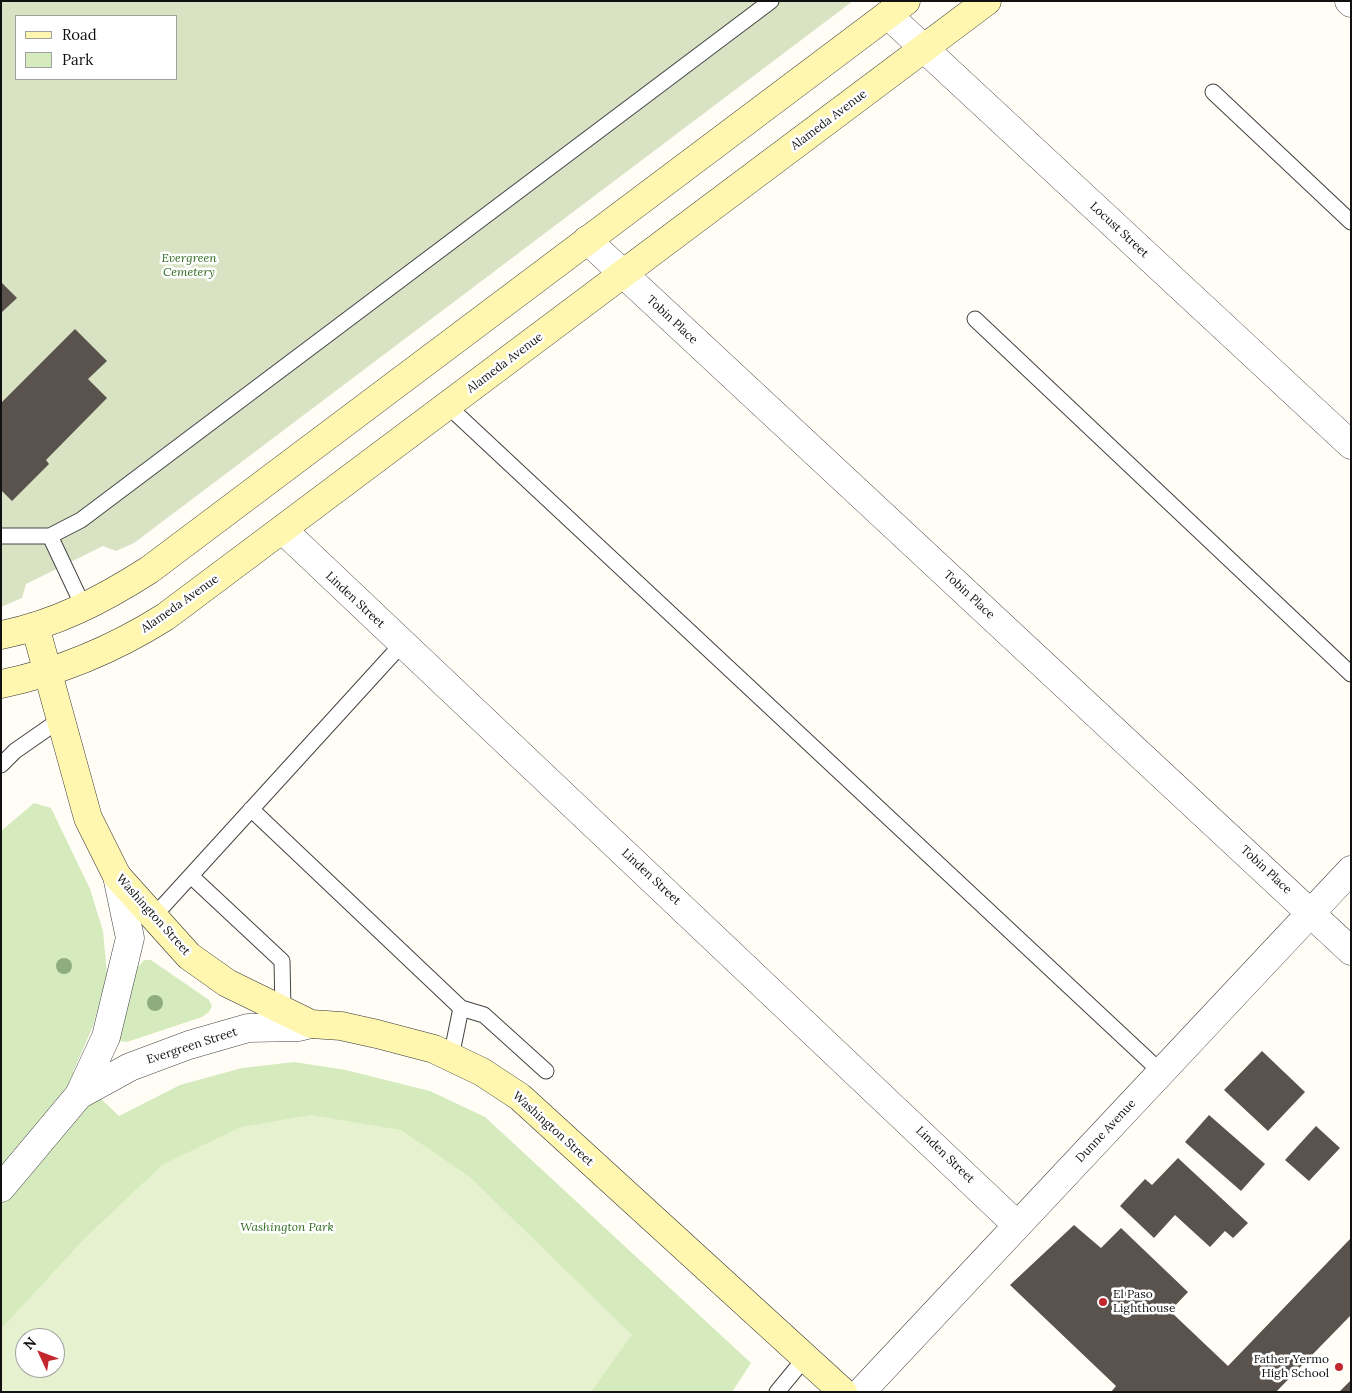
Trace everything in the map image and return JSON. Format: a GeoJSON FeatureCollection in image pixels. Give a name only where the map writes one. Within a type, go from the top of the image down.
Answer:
{"type":"FeatureCollection","features":[{"type":"Feature","properties":{"kind":"main road","name":"Alameda Avenue"},"geometry":{"type":"LineString","coordinates":[[1,684],[47,673],[128,640],[165,617],[986,1]]}},
{"type":"Feature","properties":{"kind":"main road"},"geometry":{"type":"LineString","coordinates":[[1,635],[35,626],[84,608],[110,595],[149,570],[897,8]]}},
{"type":"Feature","properties":{"kind":"main road","name":"Washington Street"},"geometry":{"type":"LineString","coordinates":[[35,626],[88,818],[117,876],[189,956],[226,983],[312,1024],[341,1026],[434,1049],[482,1072],[520,1097],[843,1392]]}},
{"type":"Feature","properties":{"kind":"street","name":"Locust Street"},"geometry":{"type":"LineString","coordinates":[[897,8],[924,48],[1351,445]]}},
{"type":"Feature","properties":{"kind":"street","name":"Tobin Place"},"geometry":{"type":"LineString","coordinates":[[587,240],[1351,951]]}},
{"type":"Feature","properties":{"kind":"street","name":"Linden Street"},"geometry":{"type":"LineString","coordinates":[[283,530],[1018,1225]]}},
{"type":"Feature","properties":{"kind":"street","name":"Dunne Avenue"},"geometry":{"type":"LineString","coordinates":[[861,1392],[1351,870]]}},
{"type":"Feature","properties":{"kind":"street","name":"Evergreen Street"},"geometry":{"type":"LineString","coordinates":[[1,1188],[79,1095],[106,1037],[130,938],[117,876]]}},
{"type":"Feature","properties":{"kind":"street","name":"Evergreen Street"},"geometry":{"type":"LineString","coordinates":[[79,1095],[130,1067],[189,1045],[248,1028],[299,1027],[312,1024]]}},
{"type":"Feature","properties":{"kind":"lane"},"geometry":{"type":"LineString","coordinates":[[1,536],[50,536],[74,525],[771,1]]}},
{"type":"Feature","properties":{"kind":"lane"},"geometry":{"type":"LineString","coordinates":[[1213,92],[1351,222]]}},
{"type":"Feature","properties":{"kind":"lane"},"geometry":{"type":"LineString","coordinates":[[975,319],[1351,674]]}},
{"type":"Feature","properties":{"kind":"lane"},"geometry":{"type":"LineString","coordinates":[[448,406],[1161,1072]]}},
{"type":"Feature","properties":{"kind":"lane"},"geometry":{"type":"LineString","coordinates":[[50,536],[84,608]]}},
{"type":"Feature","properties":{"kind":"lane"},"geometry":{"type":"LineString","coordinates":[[154,916],[402,644]]}},
{"type":"Feature","properties":{"kind":"lane"},"geometry":{"type":"LineString","coordinates":[[1,765],[15,751],[60,719]]}},
{"type":"Feature","properties":{"kind":"lane"},"geometry":{"type":"LineString","coordinates":[[251,809],[461,1008],[484,1015],[546,1071]]}},
{"type":"Feature","properties":{"kind":"lane"},"geometry":{"type":"LineString","coordinates":[[191,876],[282,961],[283,1010]]}},
{"type":"Feature","properties":{"kind":"lane"},"geometry":{"type":"LineString","coordinates":[[451,1057],[461,1008]]}},
{"type":"Feature","properties":{"kind":"lane"},"geometry":{"type":"LineString","coordinates":[[777,1392],[805,1358]]}},
{"type":"Feature","properties":{"kind":"green space","name":"Evergreen Cemetery"},"geometry":{"type":"Polygon","coordinates":[[[1,1],[853,1],[134,543],[116,551],[103,546],[26,584],[22,598],[1,607],[1,1]]]}},
{"type":"Feature","properties":{"kind":"green space","name":"Washington Park"},"geometry":{"type":"Polygon","coordinates":[[[34,803],[51,808],[90,889],[103,931],[107,974],[93,1026],[73,1072],[119,1116],[180,1085],[242,1068],[294,1062],[346,1070],[430,1091],[485,1117],[751,1363],[732,1392],[1,1392],[1,831],[34,803]]]}},
{"type":"Feature","properties":{"kind":"green space"},"geometry":{"type":"Polygon","coordinates":[[[144,960],[151,960],[209,1000],[212,1006],[209,1012],[202,1017],[127,1042],[118,1041],[115,1033],[138,967],[144,960]]]}},
{"type":"Feature","properties":{"kind":"green space"},"geometry":{"type":"Polygon","coordinates":[[[311,1115],[401,1130],[470,1177],[632,1335],[591,1392],[1,1392],[1,1329],[84,1239],[162,1165],[241,1127],[311,1115]]]}},
{"type":"Feature","properties":{"kind":"building"},"geometry":{"type":"Polygon","coordinates":[[[1,282],[17,298],[1,313],[1,282]]]}},
{"type":"Feature","properties":{"kind":"building"},"geometry":{"type":"Polygon","coordinates":[[[75,329],[107,361],[88,379],[107,398],[46,460],[49,464],[12,501],[1,490],[1,403],[75,329]]]}},
{"type":"Feature","properties":{"kind":"building"},"geometry":{"type":"Polygon","coordinates":[[[1262,1051],[1305,1092],[1268,1131],[1224,1090],[1262,1051]]]}},
{"type":"Feature","properties":{"kind":"building"},"geometry":{"type":"Polygon","coordinates":[[[1209,1115],[1265,1164],[1241,1191],[1185,1142],[1209,1115]]]}},
{"type":"Feature","properties":{"kind":"building"},"geometry":{"type":"Polygon","coordinates":[[[1316,1126],[1340,1148],[1309,1181],[1285,1160],[1316,1126]]]}},
{"type":"Feature","properties":{"kind":"building"},"geometry":{"type":"Polygon","coordinates":[[[1178,1158],[1248,1223],[1233,1238],[1225,1231],[1210,1247],[1175,1215],[1154,1238],[1120,1206],[1145,1179],[1152,1185],[1178,1158]]]}},
{"type":"Feature","properties":{"kind":"building","name":"El Paso Lighthouse"},"geometry":{"type":"Polygon","coordinates":[[[1074,1225],[1101,1248],[1121,1228],[1188,1292],[1170,1311],[1228,1366],[1351,1238],[1351,1315],[1276,1392],[1111,1392],[1116,1386],[1010,1285],[1074,1225]]]}},
{"type":"Feature","properties":{"kind":"building"},"geometry":{"type":"Polygon","coordinates":[[[1351,1380],[1351,1392],[1339,1392],[1351,1380]]]}},
{"type":"Feature","properties":{"kind":"place","name":"El Paso Lighthouse"},"geometry":{"type":"Point","coordinates":[1103,1302]}},
{"type":"Feature","properties":{"kind":"place","name":"Father Yermo High School"},"geometry":{"type":"Point","coordinates":[1339,1367]}}]}
